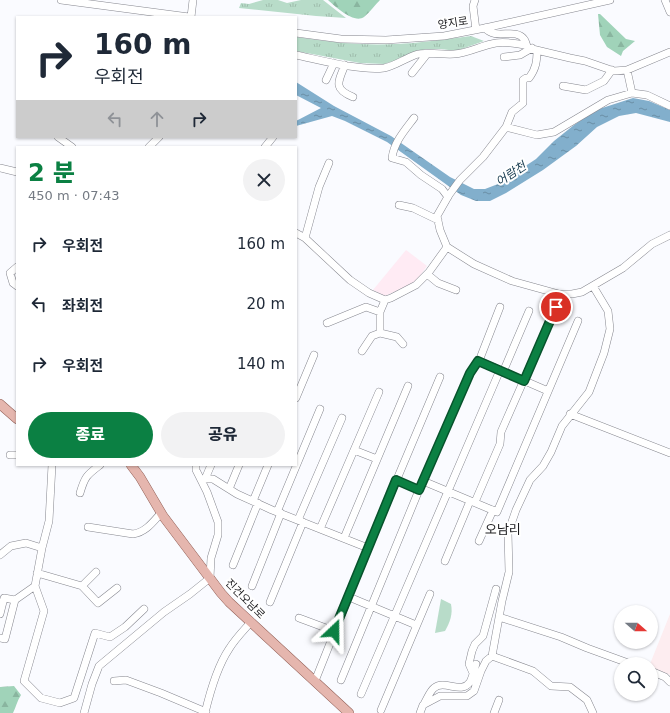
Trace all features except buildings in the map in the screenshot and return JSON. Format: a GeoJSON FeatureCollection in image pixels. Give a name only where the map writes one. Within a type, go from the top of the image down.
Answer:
{"type":"FeatureCollection","features":[{"type":"Feature","properties":{"kind":"main road"},"geometry":{"type":"LineString","coordinates":[[0,404],[16,418]]}},
{"type":"Feature","properties":{"kind":"main road","name":"진건오남로"},"geometry":{"type":"LineString","coordinates":[[132,466],[140,476],[162,513],[229,602],[350,713]]}},
{"type":"Feature","properties":{"kind":"street"},"geometry":{"type":"LineString","coordinates":[[61,0],[182,16]]}},
{"type":"Feature","properties":{"kind":"street"},"geometry":{"type":"LineString","coordinates":[[190,16],[193,0]]}},
{"type":"Feature","properties":{"kind":"street"},"geometry":{"type":"LineString","coordinates":[[475,0],[473,6],[476,30]]}},
{"type":"Feature","properties":{"kind":"street","name":"양지로"},"geometry":{"type":"LineString","coordinates":[[297,33],[341,39],[386,40],[444,36],[610,0]]}},
{"type":"Feature","properties":{"kind":"street"},"geometry":{"type":"LineString","coordinates":[[665,0],[670,12]]}},
{"type":"Feature","properties":{"kind":"street"},"geometry":{"type":"LineString","coordinates":[[485,28],[493,34],[514,33],[520,35],[532,48],[536,64],[529,78],[524,80],[523,103],[512,112],[506,127],[483,157],[460,180],[437,216],[440,230],[447,247],[474,264],[494,274],[559,294],[572,294],[582,292],[594,286],[623,268],[652,244],[670,235]]}},
{"type":"Feature","properties":{"kind":"street"},"geometry":{"type":"LineString","coordinates":[[297,55],[345,65],[366,68],[384,68],[416,55],[463,53],[497,42],[532,48],[585,61],[612,70],[627,70],[670,52]]}},
{"type":"Feature","properties":{"kind":"street"},"geometry":{"type":"LineString","coordinates":[[504,57],[520,55],[532,48]]}},
{"type":"Feature","properties":{"kind":"street"},"geometry":{"type":"LineString","coordinates":[[412,73],[426,54]]}},
{"type":"Feature","properties":{"kind":"street"},"geometry":{"type":"LineString","coordinates":[[326,80],[334,63]]}},
{"type":"Feature","properties":{"kind":"street"},"geometry":{"type":"LineString","coordinates":[[345,65],[338,84],[340,90],[344,94],[353,97]]}},
{"type":"Feature","properties":{"kind":"street"},"geometry":{"type":"LineString","coordinates":[[563,86],[586,90],[604,81],[612,70]]}},
{"type":"Feature","properties":{"kind":"street"},"geometry":{"type":"LineString","coordinates":[[627,70],[632,93]]}},
{"type":"Feature","properties":{"kind":"street"},"geometry":{"type":"LineString","coordinates":[[506,127],[537,135],[554,132],[608,100],[632,93],[647,95],[670,106]]}},
{"type":"Feature","properties":{"kind":"street"},"geometry":{"type":"LineString","coordinates":[[414,118],[400,138],[392,158],[406,162],[449,196]]}},
{"type":"Feature","properties":{"kind":"street"},"geometry":{"type":"LineString","coordinates":[[59,138],[71,146]]}},
{"type":"Feature","properties":{"kind":"street"},"geometry":{"type":"LineString","coordinates":[[266,146],[272,138]]}},
{"type":"Feature","properties":{"kind":"street"},"geometry":{"type":"LineString","coordinates":[[306,238],[319,186],[329,163]]}},
{"type":"Feature","properties":{"kind":"street"},"geometry":{"type":"LineString","coordinates":[[0,168],[16,172]]}},
{"type":"Feature","properties":{"kind":"street"},"geometry":{"type":"LineString","coordinates":[[399,205],[413,208],[438,220]]}},
{"type":"Feature","properties":{"kind":"street"},"geometry":{"type":"LineString","coordinates":[[297,234],[306,238],[350,280],[369,294],[385,300],[416,285],[427,274],[447,247]]}},
{"type":"Feature","properties":{"kind":"street"},"geometry":{"type":"LineString","coordinates":[[16,268],[10,273],[13,283],[16,285]]}},
{"type":"Feature","properties":{"kind":"street"},"geometry":{"type":"LineString","coordinates":[[427,274],[438,283],[456,290]]}},
{"type":"Feature","properties":{"kind":"street"},"geometry":{"type":"LineString","coordinates":[[423,705],[440,696],[467,696],[474,691],[486,661],[492,656],[509,572],[508,533],[516,510],[530,480],[543,466],[547,459],[562,426],[589,392],[602,358],[610,329],[608,311],[594,286]]}},
{"type":"Feature","properties":{"kind":"street"},"geometry":{"type":"LineString","coordinates":[[380,333],[380,312],[385,300]]}},
{"type":"Feature","properties":{"kind":"street"},"geometry":{"type":"LineString","coordinates":[[327,323],[366,307],[380,312]]}},
{"type":"Feature","properties":{"kind":"street"},"geometry":{"type":"LineString","coordinates":[[341,680],[419,490],[470,373],[478,361],[500,307]]}},
{"type":"Feature","properties":{"kind":"street"},"geometry":{"type":"LineString","coordinates":[[445,561],[500,444],[501,432],[556,307]]}},
{"type":"Feature","properties":{"kind":"street"},"geometry":{"type":"LineString","coordinates":[[361,694],[447,491],[529,311]]}},
{"type":"Feature","properties":{"kind":"street"},"geometry":{"type":"LineString","coordinates":[[423,481],[497,512],[578,321]]}},
{"type":"Feature","properties":{"kind":"street"},"geometry":{"type":"LineString","coordinates":[[362,351],[372,336],[380,333],[397,337],[403,344]]}},
{"type":"Feature","properties":{"kind":"street"},"geometry":{"type":"LineString","coordinates":[[297,396],[314,355]]}},
{"type":"Feature","properties":{"kind":"street"},"geometry":{"type":"LineString","coordinates":[[478,361],[548,391]]}},
{"type":"Feature","properties":{"kind":"street"},"geometry":{"type":"LineString","coordinates":[[315,681],[368,548],[440,377]]}},
{"type":"Feature","properties":{"kind":"street"},"geometry":{"type":"LineString","coordinates":[[344,538],[408,386]]}},
{"type":"Feature","properties":{"kind":"street"},"geometry":{"type":"LineString","coordinates":[[320,529],[379,392]]}},
{"type":"Feature","properties":{"kind":"street"},"geometry":{"type":"LineString","coordinates":[[252,586],[279,512],[320,409]]}},
{"type":"Feature","properties":{"kind":"street"},"geometry":{"type":"LineString","coordinates":[[570,414],[670,453]]}},
{"type":"Feature","properties":{"kind":"street"},"geometry":{"type":"LineString","coordinates":[[270,602],[300,521],[342,418]]}},
{"type":"Feature","properties":{"kind":"street"},"geometry":{"type":"LineString","coordinates":[[354,450],[377,459]]}},
{"type":"Feature","properties":{"kind":"street"},"geometry":{"type":"LineString","coordinates":[[52,466],[49,521],[35,586],[44,611],[24,681],[42,698],[60,703],[74,698],[95,633],[110,637],[125,627],[144,609]]}},
{"type":"Feature","properties":{"kind":"street"},"geometry":{"type":"LineString","coordinates":[[80,493],[84,479],[90,472],[99,466]]}},
{"type":"Feature","properties":{"kind":"street"},"geometry":{"type":"LineString","coordinates":[[84,713],[99,666],[164,612],[210,578],[211,558],[218,535],[218,522],[203,479],[196,470],[196,466]]}},
{"type":"Feature","properties":{"kind":"street"},"geometry":{"type":"LineString","coordinates":[[203,479],[210,466]]}},
{"type":"Feature","properties":{"kind":"street"},"geometry":{"type":"LineString","coordinates":[[229,489],[239,466]]}},
{"type":"Feature","properties":{"kind":"street"},"geometry":{"type":"LineString","coordinates":[[233,565],[268,466]]}},
{"type":"Feature","properties":{"kind":"street"},"geometry":{"type":"LineString","coordinates":[[203,479],[213,479],[255,502],[368,548]]}},
{"type":"Feature","properties":{"kind":"street"},"geometry":{"type":"LineString","coordinates":[[396,480],[419,490]]}},
{"type":"Feature","properties":{"kind":"street"},"geometry":{"type":"LineString","coordinates":[[479,541],[492,510]]}},
{"type":"Feature","properties":{"kind":"street"},"geometry":{"type":"LineString","coordinates":[[88,527],[133,534],[140,533],[162,513]]}},
{"type":"Feature","properties":{"kind":"street"},"geometry":{"type":"LineString","coordinates":[[0,555],[11,546],[26,543],[42,548]]}},
{"type":"Feature","properties":{"kind":"street"},"geometry":{"type":"LineString","coordinates":[[82,586],[96,572]]}},
{"type":"Feature","properties":{"kind":"street"},"geometry":{"type":"LineString","coordinates":[[37,573],[82,586],[98,603],[117,588]]}},
{"type":"Feature","properties":{"kind":"street"},"geometry":{"type":"LineString","coordinates":[[0,638],[5,640],[15,600],[35,586]]}},
{"type":"Feature","properties":{"kind":"street"},"geometry":{"type":"LineString","coordinates":[[473,673],[469,664],[472,651],[475,644],[483,636],[496,589]]}},
{"type":"Feature","properties":{"kind":"street"},"geometry":{"type":"LineString","coordinates":[[381,710],[430,594]]}},
{"type":"Feature","properties":{"kind":"street"},"geometry":{"type":"LineString","coordinates":[[349,597],[416,625]]}},
{"type":"Feature","properties":{"kind":"street"},"geometry":{"type":"LineString","coordinates":[[0,614],[4,598],[15,600]]}},
{"type":"Feature","properties":{"kind":"street"},"geometry":{"type":"LineString","coordinates":[[499,617],[561,637],[614,658]]}},
{"type":"Feature","properties":{"kind":"street"},"geometry":{"type":"LineString","coordinates":[[299,618],[334,631]]}},
{"type":"Feature","properties":{"kind":"street"},"geometry":{"type":"LineString","coordinates":[[114,681],[126,680],[161,693],[206,713],[217,675],[228,650],[251,622]]}},
{"type":"Feature","properties":{"kind":"street"},"geometry":{"type":"LineString","coordinates":[[492,656],[533,671],[552,686],[570,687],[587,700],[593,713]]}},
{"type":"Feature","properties":{"kind":"street"},"geometry":{"type":"LineString","coordinates":[[420,713],[433,688],[443,684],[458,688],[469,684],[476,664]]}},
{"type":"Feature","properties":{"kind":"street"},"geometry":{"type":"LineString","coordinates":[[658,674],[665,677],[670,682]]}},
{"type":"Feature","properties":{"kind":"street"},"geometry":{"type":"LineString","coordinates":[[494,713],[499,700]]}},
{"type":"Feature","properties":{"kind":"shaded area"},"geometry":{"type":"Polygon","coordinates":[[[406,250],[427,266],[417,280],[385,296],[373,290],[406,250]]]}},
{"type":"Feature","properties":{"kind":"shaded area"},"geometry":{"type":"Polygon","coordinates":[[[670,614],[670,675],[658,671],[658,657],[653,657],[656,649],[658,649],[658,644],[670,614]]]}},
{"type":"Feature","properties":{"kind":"green space"},"geometry":{"type":"Polygon","coordinates":[[[263,0],[278,0],[287,3],[301,0],[323,0],[346,18],[239,8],[241,3],[249,4],[263,0]]]}},
{"type":"Feature","properties":{"kind":"green space"},"geometry":{"type":"Polygon","coordinates":[[[328,0],[380,0],[364,17],[360,19],[350,17],[328,0]]]}},
{"type":"Feature","properties":{"kind":"green space"},"geometry":{"type":"Polygon","coordinates":[[[598,14],[600,14],[626,39],[635,41],[623,51],[621,56],[607,47],[600,35],[598,14]]]}},
{"type":"Feature","properties":{"kind":"green space"},"geometry":{"type":"Polygon","coordinates":[[[471,36],[484,41],[456,51],[426,49],[384,64],[360,63],[297,51],[297,37],[344,43],[374,44],[416,43],[471,36]]]}},
{"type":"Feature","properties":{"kind":"green space"},"geometry":{"type":"Polygon","coordinates":[[[441,599],[451,604],[452,608],[450,621],[445,631],[435,633],[441,599]]]}},
{"type":"Feature","properties":{"kind":"green space"},"geometry":{"type":"Polygon","coordinates":[[[14,686],[21,695],[13,713],[0,713],[0,687],[14,686]]]}},
{"type":"Feature","properties":{"kind":"water"},"geometry":{"type":"Polygon","coordinates":[[[297,83],[334,106],[391,136],[450,177],[474,189],[485,189],[498,184],[536,159],[554,141],[596,110],[633,98],[649,101],[670,110],[670,122],[636,113],[619,116],[597,127],[576,146],[543,170],[506,193],[490,201],[476,201],[461,195],[387,142],[345,121],[332,116],[297,126],[297,120],[321,108],[297,96],[297,83]]]}},
{"type":"Feature","properties":{"kind":"district","name":"오남리"},"geometry":{"type":"Point","coordinates":[503,529]}},
{"type":"Feature","properties":{"kind":"route"},"geometry":{"type":"LineString","coordinates":[[334,631],[396,480],[419,490],[470,373],[478,361],[524,381],[556,307]]}},
{"type":"Feature","properties":{"kind":"water label","name":"어람천"},"geometry":{"type":"Point","coordinates":[511,174]}}]}
